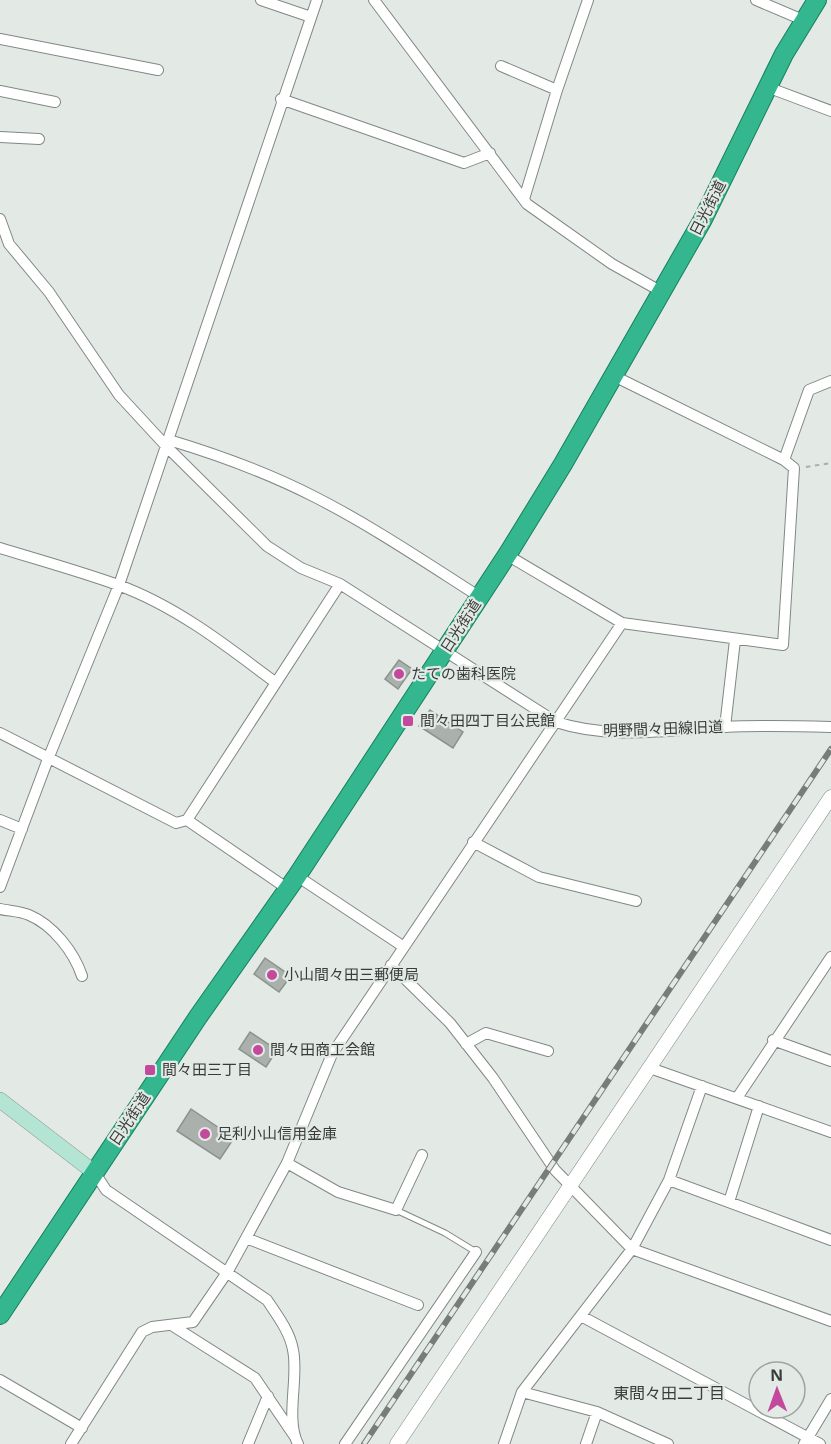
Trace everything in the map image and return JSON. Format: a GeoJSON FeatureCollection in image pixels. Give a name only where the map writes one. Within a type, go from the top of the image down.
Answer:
{"type":"FeatureCollection","features":[{"type":"Feature","properties":{"kind":"highway","name":"日光街道"},"geometry":{"type":"LineString","coordinates":[[0,1315],[198,1017],[292,882],[507,555],[614,376],[702,221],[767,87],[803,20],[817,0]]}},
{"type":"Feature","properties":{"kind":"main road"},"geometry":{"type":"LineString","coordinates":[[0,1100],[95,1173]]}},
{"type":"Feature","properties":{"kind":"street"},"geometry":{"type":"LineString","coordinates":[[261,0],[311,17]]}},
{"type":"Feature","properties":{"kind":"street"},"geometry":{"type":"LineString","coordinates":[[0,887],[48,759],[119,585],[281,99],[317,0]]}},
{"type":"Feature","properties":{"kind":"street"},"geometry":{"type":"LineString","coordinates":[[374,0],[524,199],[612,264],[662,292]]}},
{"type":"Feature","properties":{"kind":"street"},"geometry":{"type":"LineString","coordinates":[[524,199],[557,90],[588,0]]}},
{"type":"Feature","properties":{"kind":"street"},"geometry":{"type":"LineString","coordinates":[[756,0],[803,20]]}},
{"type":"Feature","properties":{"kind":"street"},"geometry":{"type":"LineString","coordinates":[[0,39],[158,70]]}},
{"type":"Feature","properties":{"kind":"street"},"geometry":{"type":"LineString","coordinates":[[501,66],[557,90]]}},
{"type":"Feature","properties":{"kind":"street"},"geometry":{"type":"LineString","coordinates":[[767,87],[831,111]]}},
{"type":"Feature","properties":{"kind":"street"},"geometry":{"type":"LineString","coordinates":[[0,91],[55,102]]}},
{"type":"Feature","properties":{"kind":"street"},"geometry":{"type":"LineString","coordinates":[[281,99],[464,163],[490,153]]}},
{"type":"Feature","properties":{"kind":"street"},"geometry":{"type":"LineString","coordinates":[[0,137],[39,139]]}},
{"type":"Feature","properties":{"kind":"street"},"geometry":{"type":"LineString","coordinates":[[0,219],[4,243]]}},
{"type":"Feature","properties":{"kind":"street","name":"明野間々田線旧道"},"geometry":{"type":"LineString","coordinates":[[4,243],[49,292],[119,395],[267,546],[301,568],[340,584],[556,722],[573,727],[616,732],[725,727],[831,727]]}},
{"type":"Feature","properties":{"kind":"street"},"geometry":{"type":"LineString","coordinates":[[71,1444],[142,1332],[152,1327],[193,1322],[228,1271],[287,1163],[332,1054],[622,623],[625,621],[735,640],[783,645],[794,468],[784,460],[614,376]]}},
{"type":"Feature","properties":{"kind":"street"},"geometry":{"type":"LineString","coordinates":[[784,460],[809,390],[831,381]]}},
{"type":"Feature","properties":{"kind":"street"},"geometry":{"type":"LineString","coordinates":[[168,443],[231,459],[312,495],[353,517],[480,597]]}},
{"type":"Feature","properties":{"kind":"street"},"geometry":{"type":"LineString","coordinates":[[0,548],[119,585],[212,634],[276,684]]}},
{"type":"Feature","properties":{"kind":"street"},"geometry":{"type":"LineString","coordinates":[[507,555],[622,623]]}},
{"type":"Feature","properties":{"kind":"street"},"geometry":{"type":"LineString","coordinates":[[0,733],[176,823],[187,820],[340,584]]}},
{"type":"Feature","properties":{"kind":"street"},"geometry":{"type":"LineString","coordinates":[[725,727],[735,640]]}},
{"type":"Feature","properties":{"kind":"street"},"geometry":{"type":"LineString","coordinates":[[397,1444],[569,1184],[650,1068],[831,797]]}},
{"type":"Feature","properties":{"kind":"street"},"geometry":{"type":"LineString","coordinates":[[0,820],[21,829]]}},
{"type":"Feature","properties":{"kind":"street"},"geometry":{"type":"LineString","coordinates":[[187,820],[404,947]]}},
{"type":"Feature","properties":{"kind":"street"},"geometry":{"type":"LineString","coordinates":[[473,842],[539,877],[636,902]]}},
{"type":"Feature","properties":{"kind":"street"},"geometry":{"type":"LineString","coordinates":[[0,909],[29,915],[51,930],[75,955],[82,976]]}},
{"type":"Feature","properties":{"kind":"street"},"geometry":{"type":"LineString","coordinates":[[736,1098],[773,1040],[830,961]]}},
{"type":"Feature","properties":{"kind":"street"},"geometry":{"type":"LineString","coordinates":[[391,965],[450,1023],[493,1078],[551,1165],[632,1249],[831,1321]]}},
{"type":"Feature","properties":{"kind":"street"},"geometry":{"type":"LineString","coordinates":[[466,1044],[486,1033],[548,1051]]}},
{"type":"Feature","properties":{"kind":"street"},"geometry":{"type":"LineString","coordinates":[[773,1040],[831,1061]]}},
{"type":"Feature","properties":{"kind":"street"},"geometry":{"type":"LineString","coordinates":[[650,1068],[831,1132]]}},
{"type":"Feature","properties":{"kind":"street"},"geometry":{"type":"LineString","coordinates":[[504,1444],[522,1392],[632,1249],[669,1180],[702,1086]]}},
{"type":"Feature","properties":{"kind":"street"},"geometry":{"type":"LineString","coordinates":[[729,1202],[759,1106]]}},
{"type":"Feature","properties":{"kind":"street"},"geometry":{"type":"LineString","coordinates":[[287,1163],[338,1192],[396,1210],[422,1155]]}},
{"type":"Feature","properties":{"kind":"street"},"geometry":{"type":"LineString","coordinates":[[95,1173],[106,1190],[228,1271],[267,1300],[284,1327],[293,1350],[297,1441]]}},
{"type":"Feature","properties":{"kind":"street"},"geometry":{"type":"LineString","coordinates":[[669,1180],[831,1240]]}},
{"type":"Feature","properties":{"kind":"street"},"geometry":{"type":"LineString","coordinates":[[246,1238],[418,1305]]}},
{"type":"Feature","properties":{"kind":"street"},"geometry":{"type":"LineString","coordinates":[[345,1444],[476,1252]]}},
{"type":"Feature","properties":{"kind":"street"},"geometry":{"type":"LineString","coordinates":[[581,1316],[806,1441],[820,1444]]}},
{"type":"Feature","properties":{"kind":"street"},"geometry":{"type":"LineString","coordinates":[[173,1326],[255,1378],[297,1441]]}},
{"type":"Feature","properties":{"kind":"street"},"geometry":{"type":"LineString","coordinates":[[0,1380],[82,1428]]}},
{"type":"Feature","properties":{"kind":"street"},"geometry":{"type":"LineString","coordinates":[[522,1392],[597,1412],[668,1444]]}},
{"type":"Feature","properties":{"kind":"street"},"geometry":{"type":"LineString","coordinates":[[248,1444],[268,1396]]}},
{"type":"Feature","properties":{"kind":"street"},"geometry":{"type":"LineString","coordinates":[[806,1441],[831,1399]]}},
{"type":"Feature","properties":{"kind":"street"},"geometry":{"type":"LineString","coordinates":[[586,1444],[597,1412]]}},
{"type":"Feature","properties":{"kind":"lane"},"geometry":{"type":"LineString","coordinates":[[396,1210],[445,1233],[476,1252]]}},
{"type":"Feature","properties":{"kind":"path"},"geometry":{"type":"LineString","coordinates":[[794,468],[831,463]]}},
{"type":"Feature","properties":{"kind":"building","name":"たての歯科医院"},"geometry":{"type":"Polygon","coordinates":[[[399,660],[412,669],[398,689],[385,679],[399,660]]]}},
{"type":"Feature","properties":{"kind":"building"},"geometry":{"type":"Polygon","coordinates":[[[430,710],[463,732],[453,748],[419,726],[430,710]]]}},
{"type":"Feature","properties":{"kind":"building","name":"小山間々田三郵便局"},"geometry":{"type":"Polygon","coordinates":[[[265,958],[291,976],[279,992],[254,974],[265,958]]]}},
{"type":"Feature","properties":{"kind":"building","name":"間々田商工会館"},"geometry":{"type":"Polygon","coordinates":[[[250,1032],[277,1050],[266,1067],[239,1049],[250,1032]]]}},
{"type":"Feature","properties":{"kind":"building","name":"足利小山信用金庫"},"geometry":{"type":"Polygon","coordinates":[[[191,1109],[234,1138],[220,1159],[177,1131],[191,1109]]]}},
{"type":"Feature","properties":{"kind":"railway"},"geometry":{"type":"LineString","coordinates":[[364,1444],[831,749]]}},
{"type":"Feature","properties":{"kind":"place","name":"たての歯科医院"},"geometry":{"type":"Point","coordinates":[399,674]}},
{"type":"Feature","properties":{"kind":"place","name":"間々田四丁目公民館"},"geometry":{"type":"Point","coordinates":[408,721]}},
{"type":"Feature","properties":{"kind":"place","name":"小山間々田三郵便局"},"geometry":{"type":"Point","coordinates":[272,975]}},
{"type":"Feature","properties":{"kind":"place","name":"間々田商工会館"},"geometry":{"type":"Point","coordinates":[258,1050]}},
{"type":"Feature","properties":{"kind":"place","name":"間々田三丁目"},"geometry":{"type":"Point","coordinates":[150,1070]}},
{"type":"Feature","properties":{"kind":"place","name":"足利小山信用金庫"},"geometry":{"type":"Point","coordinates":[205,1134]}},
{"type":"Feature","properties":{"kind":"district","name":"東間々田二丁目"},"geometry":{"type":"Point","coordinates":[669,1393]}}]}
